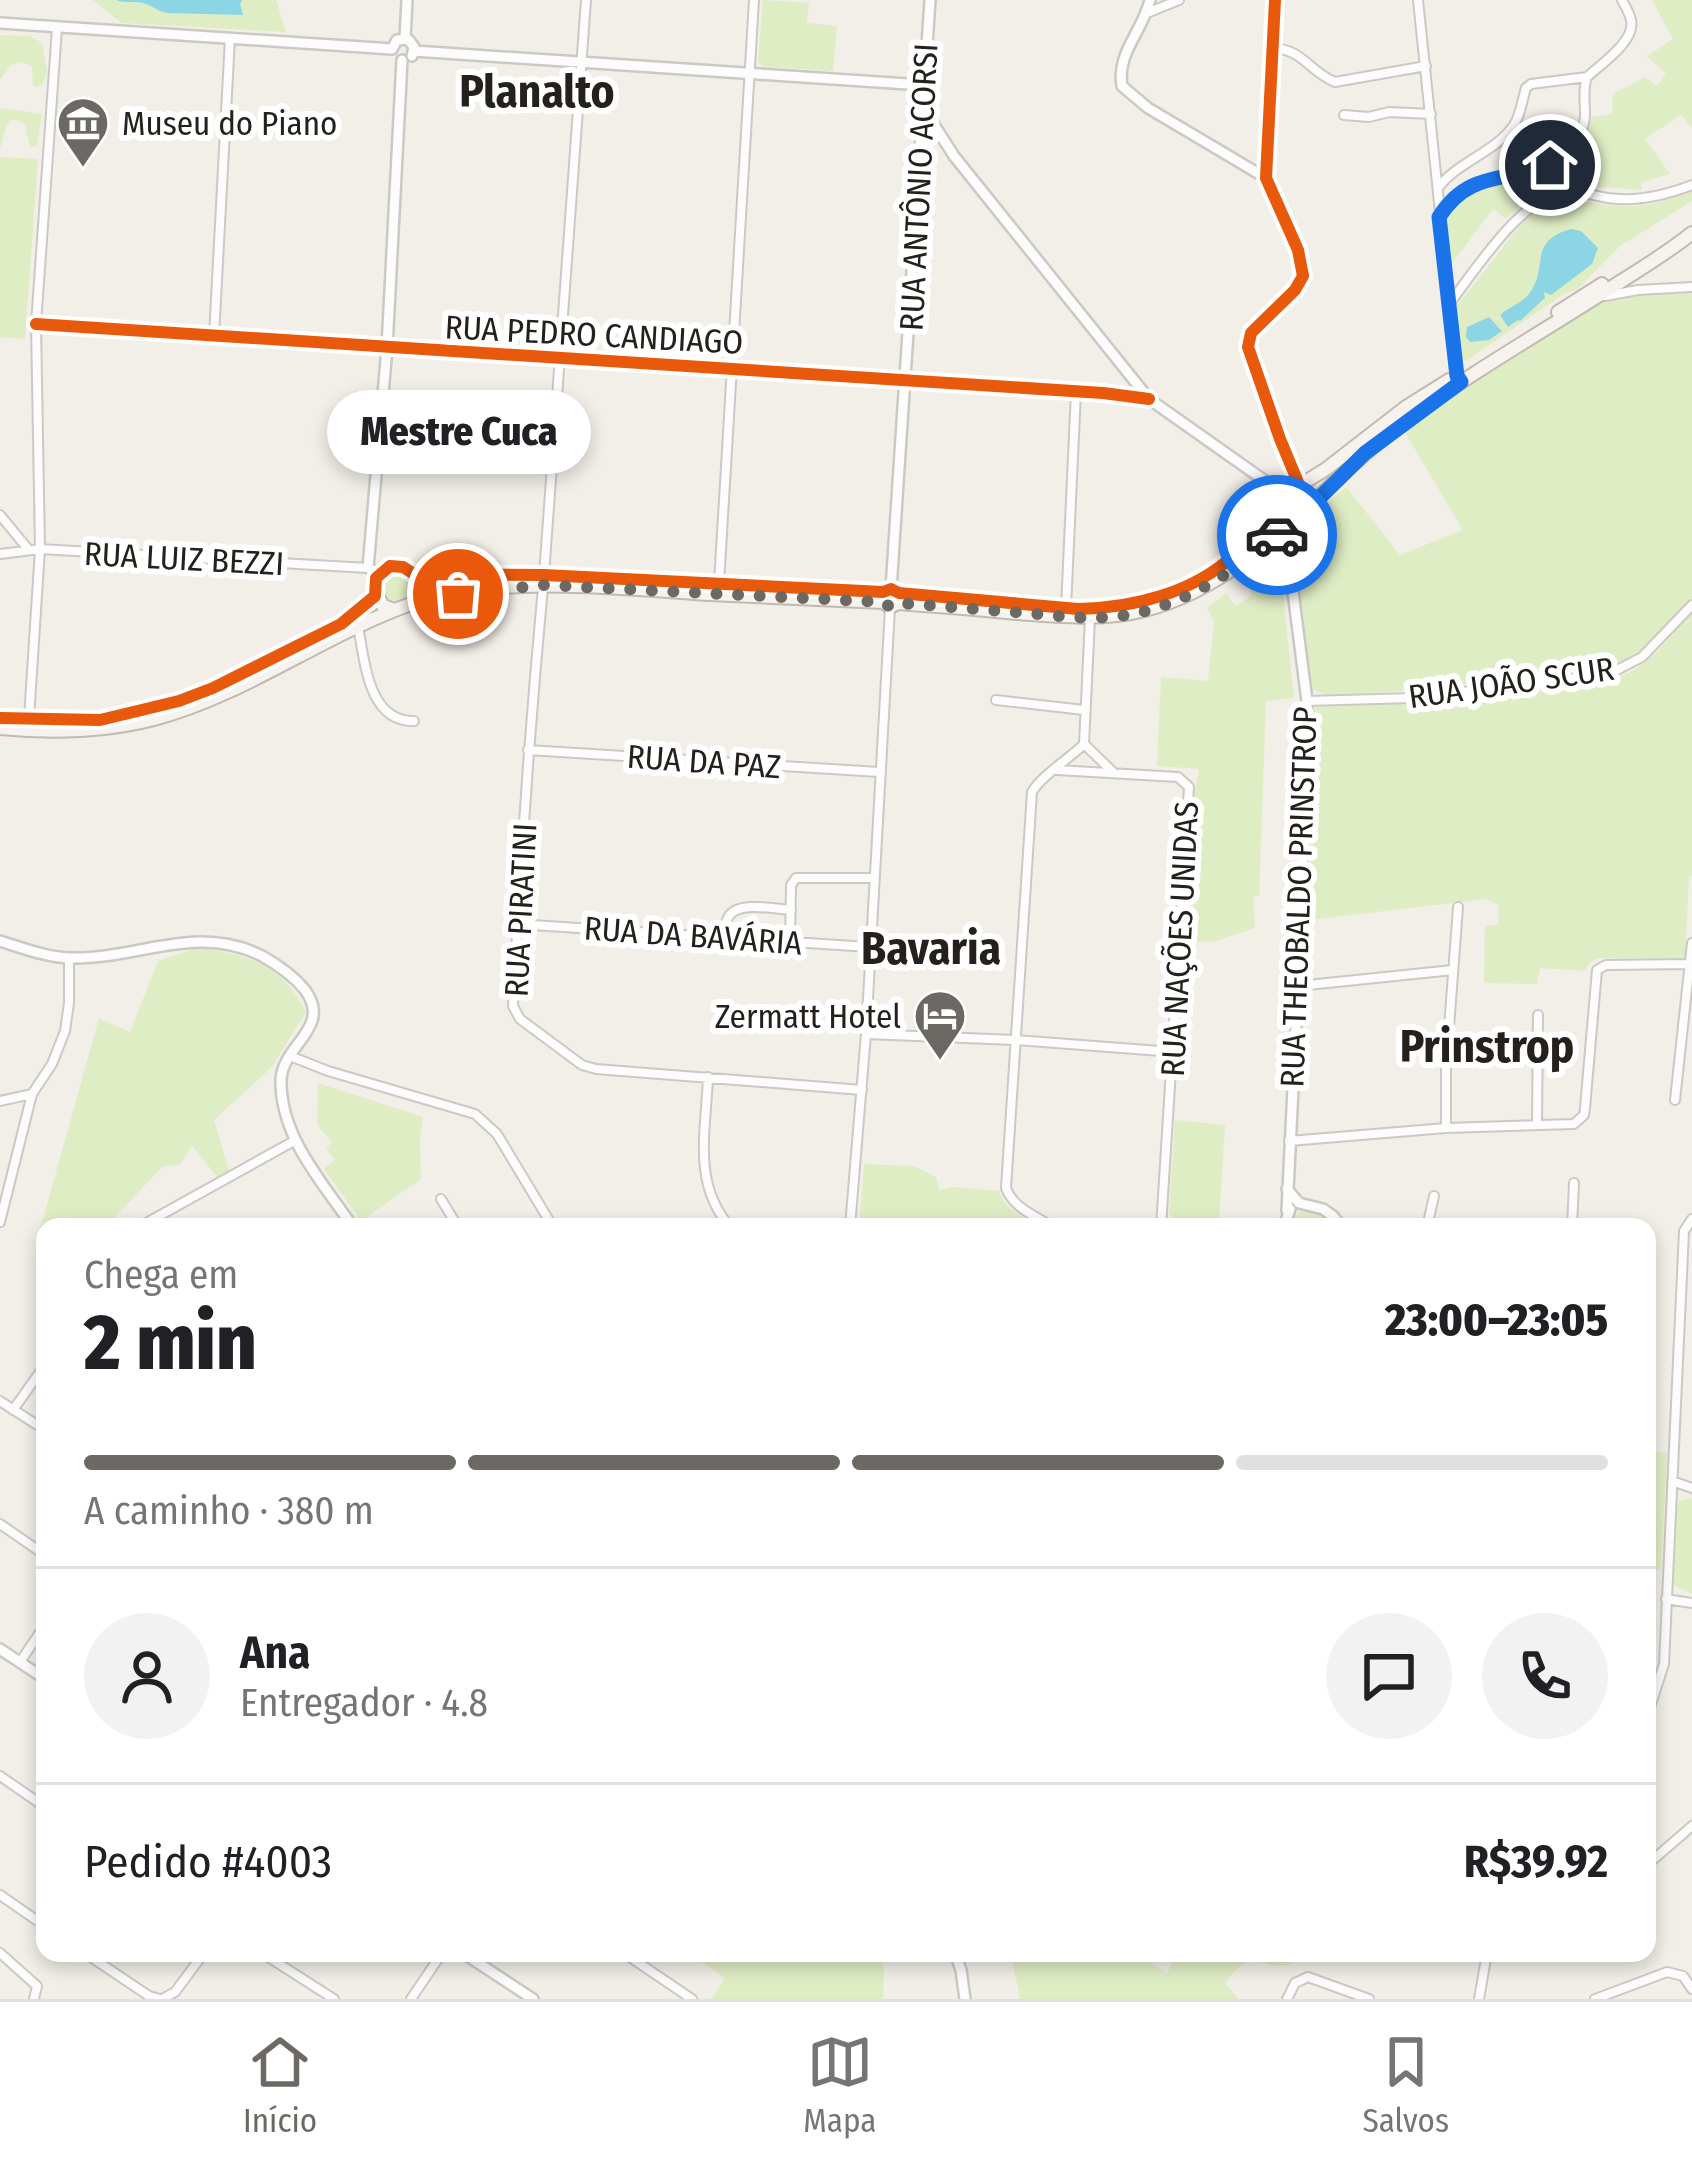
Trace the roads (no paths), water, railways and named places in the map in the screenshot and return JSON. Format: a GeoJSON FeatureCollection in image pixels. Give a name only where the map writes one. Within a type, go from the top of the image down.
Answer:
{"type":"FeatureCollection","features":[{"type":"Feature","properties":{"kind":"main road"},"geometry":{"type":"LineString","coordinates":[[0,718],[82,731],[152,720],[212,699],[394,610],[544,580],[719,583],[1090,618],[1126,615],[1179,599],[1241,566],[1365,453],[1459,379],[1692,224]]}},
{"type":"Feature","properties":{"kind":"main road"},"geometry":{"type":"LineString","coordinates":[[394,610],[375,596],[374,571],[397,565],[414,574],[1066,608],[1124,606],[1190,584],[1237,553],[1284,499],[1406,407],[1582,306],[1692,233]]}},
{"type":"Feature","properties":{"kind":"main road"},"geometry":{"type":"LineString","coordinates":[[1284,499],[1298,515]]}},
{"type":"Feature","properties":{"kind":"main road"},"geometry":{"type":"LineString","coordinates":[[1284,499],[1284,521],[1298,515]]}},
{"type":"Feature","properties":{"kind":"main road"},"geometry":{"type":"LineString","coordinates":[[411,604],[418,586],[414,574]]}},
{"type":"Feature","properties":{"kind":"main road"},"geometry":{"type":"LineString","coordinates":[[0,728],[100,720],[178,701],[341,624],[375,596]]}},
{"type":"Feature","properties":{"kind":"street"},"geometry":{"type":"LineString","coordinates":[[405,38],[407,0]]}},
{"type":"Feature","properties":{"kind":"street","name":"RUA PIRATINI"},"geometry":{"type":"LineString","coordinates":[[586,0],[513,1006],[520,1019],[582,1065],[596,1069],[862,1090]]}},
{"type":"Feature","properties":{"kind":"street"},"geometry":{"type":"LineString","coordinates":[[719,583],[754,0]]}},
{"type":"Feature","properties":{"kind":"street","name":"RUA ANTÔNIO ACORSI"},"geometry":{"type":"LineString","coordinates":[[851,1218],[930,0]]}},
{"type":"Feature","properties":{"kind":"street"},"geometry":{"type":"LineString","coordinates":[[1150,0],[1121,66],[1122,86],[1148,108],[1267,178],[1275,0]]}},
{"type":"Feature","properties":{"kind":"street"},"geometry":{"type":"LineString","coordinates":[[1147,13],[1179,0]]}},
{"type":"Feature","properties":{"kind":"street"},"geometry":{"type":"LineString","coordinates":[[1418,0],[1459,379]]}},
{"type":"Feature","properties":{"kind":"street"},"geometry":{"type":"LineString","coordinates":[[1439,217],[1458,192],[1550,165],[1570,149],[1584,127],[1587,77],[1613,54],[1631,28],[1622,0]]}},
{"type":"Feature","properties":{"kind":"street"},"geometry":{"type":"LineString","coordinates":[[0,23],[392,50]]}},
{"type":"Feature","properties":{"kind":"street"},"geometry":{"type":"LineString","coordinates":[[29,725],[40,549],[36,324],[57,28]]}},
{"type":"Feature","properties":{"kind":"street"},"geometry":{"type":"LineString","coordinates":[[214,336],[230,38]]}},
{"type":"Feature","properties":{"kind":"street"},"geometry":{"type":"LineString","coordinates":[[405,38],[414,51],[402,60],[392,50],[395,42],[405,38]]}},
{"type":"Feature","properties":{"kind":"street"},"geometry":{"type":"LineString","coordinates":[[1274,48],[1289,49],[1335,82],[1426,66]]}},
{"type":"Feature","properties":{"kind":"street"},"geometry":{"type":"LineString","coordinates":[[414,51],[923,85]]}},
{"type":"Feature","properties":{"kind":"street"},"geometry":{"type":"LineString","coordinates":[[374,571],[402,60]]}},
{"type":"Feature","properties":{"kind":"street"},"geometry":{"type":"LineString","coordinates":[[1438,189],[1451,172],[1506,135],[1531,84],[1587,77]]}},
{"type":"Feature","properties":{"kind":"street"},"geometry":{"type":"LineString","coordinates":[[922,106],[954,156],[1149,398],[1284,499]]}},
{"type":"Feature","properties":{"kind":"street"},"geometry":{"type":"LineString","coordinates":[[1344,116],[1431,114]]}},
{"type":"Feature","properties":{"kind":"street","name":"RUA THEOBALDO PRINSTROP"},"geometry":{"type":"LineString","coordinates":[[1267,178],[1298,250],[1303,276],[1251,333],[1248,347],[1280,439],[1281,532],[1288,553],[1306,701],[1286,1218]]}},
{"type":"Feature","properties":{"kind":"street"},"geometry":{"type":"LineString","coordinates":[[1449,304],[1520,215],[1540,200],[1569,191],[1633,200],[1692,185]]}},
{"type":"Feature","properties":{"kind":"street"},"geometry":{"type":"LineString","coordinates":[[1582,306],[1622,292],[1692,286]]}},
{"type":"Feature","properties":{"kind":"street","name":"RUA PEDRO CANDIAGO"},"geometry":{"type":"LineString","coordinates":[[36,324],[1149,398]]}},
{"type":"Feature","properties":{"kind":"street"},"geometry":{"type":"LineString","coordinates":[[1066,608],[1076,392]]}},
{"type":"Feature","properties":{"kind":"street"},"geometry":{"type":"LineString","coordinates":[[0,515],[28,549]]}},
{"type":"Feature","properties":{"kind":"street","name":"RUA THEOBALDO PRINSTROP"},"geometry":{"type":"LineString","coordinates":[[1293,605],[1298,515]]}},
{"type":"Feature","properties":{"kind":"street","name":"RUA LUIZ BEZZI"},"geometry":{"type":"LineString","coordinates":[[0,554],[40,549],[374,571]]}},
{"type":"Feature","properties":{"kind":"street","name":"RUA JOÃO SCUR"},"geometry":{"type":"LineString","coordinates":[[1306,701],[1412,698],[1602,674],[1642,657],[1692,605]]}},
{"type":"Feature","properties":{"kind":"street"},"geometry":{"type":"LineString","coordinates":[[1039,1218],[1010,1199],[1006,1188],[1031,801],[1036,785],[1084,744],[1090,618]]}},
{"type":"Feature","properties":{"kind":"street"},"geometry":{"type":"LineString","coordinates":[[358,627],[380,706],[391,716],[414,721]]}},
{"type":"Feature","properties":{"kind":"street"},"geometry":{"type":"LineString","coordinates":[[996,700],[1084,710]]}},
{"type":"Feature","properties":{"kind":"street"},"geometry":{"type":"LineString","coordinates":[[1084,744],[1115,773]]}},
{"type":"Feature","properties":{"kind":"street","name":"RUA DA PAZ"},"geometry":{"type":"LineString","coordinates":[[528,750],[879,772]]}},
{"type":"Feature","properties":{"kind":"street","name":"RUA NAÇÕES UNIDAS"},"geometry":{"type":"LineString","coordinates":[[1057,770],[1178,777],[1189,787],[1162,1218]]}},
{"type":"Feature","properties":{"kind":"street"},"geometry":{"type":"LineString","coordinates":[[790,942],[791,885],[800,876],[874,878]]}},
{"type":"Feature","properties":{"kind":"street"},"geometry":{"type":"LineString","coordinates":[[1446,1129],[1458,907]]}},
{"type":"Feature","properties":{"kind":"street"},"geometry":{"type":"LineString","coordinates":[[722,937],[735,910],[791,910]]}},
{"type":"Feature","properties":{"kind":"street","name":"RUA DA BAVÁRIA"},"geometry":{"type":"LineString","coordinates":[[517,924],[869,947]]}},
{"type":"Feature","properties":{"kind":"street"},"geometry":{"type":"LineString","coordinates":[[0,941],[69,959],[181,942],[223,941],[286,971],[309,995],[314,1009],[311,1027],[282,1071],[285,1109],[294,1141],[347,1218]]}},
{"type":"Feature","properties":{"kind":"street"},"geometry":{"type":"LineString","coordinates":[[1676,1100],[1692,943]]}},
{"type":"Feature","properties":{"kind":"street"},"geometry":{"type":"LineString","coordinates":[[0,1222],[32,1094],[52,1064],[65,1031],[69,959]]}},
{"type":"Feature","properties":{"kind":"street"},"geometry":{"type":"LineString","coordinates":[[1289,1141],[1574,1124],[1584,1115],[1595,974],[1601,966],[1690,964]]}},
{"type":"Feature","properties":{"kind":"street"},"geometry":{"type":"LineString","coordinates":[[1298,986],[1453,970]]}},
{"type":"Feature","properties":{"kind":"street"},"geometry":{"type":"LineString","coordinates":[[1688,982],[1692,997]]}},
{"type":"Feature","properties":{"kind":"street"},"geometry":{"type":"LineString","coordinates":[[1537,1124],[1538,1015]]}},
{"type":"Feature","properties":{"kind":"street"},"geometry":{"type":"LineString","coordinates":[[866,1034],[1174,1052]]}},
{"type":"Feature","properties":{"kind":"street"},"geometry":{"type":"LineString","coordinates":[[290,1055],[328,1071],[475,1114],[497,1134],[548,1218]]}},
{"type":"Feature","properties":{"kind":"street"},"geometry":{"type":"LineString","coordinates":[[709,1077],[704,1171],[707,1190],[722,1218]]}},
{"type":"Feature","properties":{"kind":"street"},"geometry":{"type":"LineString","coordinates":[[0,1101],[32,1094]]}},
{"type":"Feature","properties":{"kind":"street"},"geometry":{"type":"LineString","coordinates":[[155,1218],[294,1141]]}},
{"type":"Feature","properties":{"kind":"street"},"geometry":{"type":"LineString","coordinates":[[1572,1218],[1574,1183]]}},
{"type":"Feature","properties":{"kind":"street"},"geometry":{"type":"LineString","coordinates":[[1287,1189],[1299,1203],[1335,1218]]}},
{"type":"Feature","properties":{"kind":"street"},"geometry":{"type":"LineString","coordinates":[[1429,1218],[1433,1196]]}},
{"type":"Feature","properties":{"kind":"street"},"geometry":{"type":"LineString","coordinates":[[441,1199],[453,1218]]}},
{"type":"Feature","properties":{"kind":"street"},"geometry":{"type":"LineString","coordinates":[[1287,1211],[1299,1203]]}},
{"type":"Feature","properties":{"kind":"street"},"geometry":{"type":"LineString","coordinates":[[1656,1689],[1664,1664],[1684,1231],[1692,1219]]}},
{"type":"Feature","properties":{"kind":"street"},"geometry":{"type":"LineString","coordinates":[[13,1410],[36,1378]]}},
{"type":"Feature","properties":{"kind":"street"},"geometry":{"type":"LineString","coordinates":[[0,1401],[36,1424]]}},
{"type":"Feature","properties":{"kind":"street"},"geometry":{"type":"LineString","coordinates":[[1672,1480],[1692,1488]]}},
{"type":"Feature","properties":{"kind":"street"},"geometry":{"type":"LineString","coordinates":[[0,1524],[36,1549]]}},
{"type":"Feature","properties":{"kind":"street"},"geometry":{"type":"LineString","coordinates":[[1666,1599],[1692,1603]]}},
{"type":"Feature","properties":{"kind":"street"},"geometry":{"type":"LineString","coordinates":[[20,1662],[36,1638]]}},
{"type":"Feature","properties":{"kind":"street"},"geometry":{"type":"LineString","coordinates":[[0,1649],[36,1673]]}},
{"type":"Feature","properties":{"kind":"street"},"geometry":{"type":"LineString","coordinates":[[0,1776],[36,1802]]}},
{"type":"Feature","properties":{"kind":"street"},"geometry":{"type":"LineString","coordinates":[[1656,1857],[1692,1826]]}},
{"type":"Feature","properties":{"kind":"street"},"geometry":{"type":"LineString","coordinates":[[0,1895],[36,1920]]}},
{"type":"Feature","properties":{"kind":"street"},"geometry":{"type":"LineString","coordinates":[[0,1953],[37,1986],[34,1999]]}},
{"type":"Feature","properties":{"kind":"street"},"geometry":{"type":"LineString","coordinates":[[99,1962],[161,1999],[175,1992],[197,1962]]}},
{"type":"Feature","properties":{"kind":"street"},"geometry":{"type":"LineString","coordinates":[[276,1962],[334,1999]]}},
{"type":"Feature","properties":{"kind":"street"},"geometry":{"type":"LineString","coordinates":[[412,1999],[436,1962]]}},
{"type":"Feature","properties":{"kind":"street"},"geometry":{"type":"LineString","coordinates":[[477,1962],[533,1999]]}},
{"type":"Feature","properties":{"kind":"street"},"geometry":{"type":"LineString","coordinates":[[637,1962],[692,1999]]}},
{"type":"Feature","properties":{"kind":"street"},"geometry":{"type":"LineString","coordinates":[[959,1962],[965,1999]]}},
{"type":"Feature","properties":{"kind":"street"},"geometry":{"type":"LineString","coordinates":[[1479,1999],[1485,1962]]}},
{"type":"Feature","properties":{"kind":"street"},"geometry":{"type":"LineString","coordinates":[[1595,1999],[1666,1972],[1682,1976],[1692,1989]]}},
{"type":"Feature","properties":{"kind":"street"},"geometry":{"type":"LineString","coordinates":[[1287,1999],[1295,1983],[1308,1977],[1369,1999]]}},
{"type":"Feature","properties":{"kind":"water"},"geometry":{"type":"Polygon","coordinates":[[[116,0],[242,0],[243,15],[168,13],[116,0]]]}},
{"type":"Feature","properties":{"kind":"water"},"geometry":{"type":"Polygon","coordinates":[[[1571,229],[1581,231],[1598,248],[1592,264],[1551,295],[1544,292],[1545,298],[1508,327],[1500,315],[1531,291],[1549,240],[1571,229]]]}},
{"type":"Feature","properties":{"kind":"water"},"geometry":{"type":"Polygon","coordinates":[[[1489,317],[1502,331],[1489,340],[1470,342],[1467,327],[1489,317]]]}},
{"type":"Feature","properties":{"kind":"place","name":"Museu do Piano"},"geometry":{"type":"Point","coordinates":[83,169]}},
{"type":"Feature","properties":{"kind":"place","name":"Mestre Cuca"},"geometry":{"type":"Point","coordinates":[458,594]}},
{"type":"Feature","properties":{"kind":"place","name":"Zermatt Hotel"},"geometry":{"type":"Point","coordinates":[940,1062]}},
{"type":"Feature","properties":{"kind":"district","name":"Planalto"},"geometry":{"type":"Point","coordinates":[537,91]}},
{"type":"Feature","properties":{"kind":"district","name":"Bavaria"},"geometry":{"type":"Point","coordinates":[931,948]}},
{"type":"Feature","properties":{"kind":"district","name":"Prinstrop"},"geometry":{"type":"Point","coordinates":[1487,1046]}}]}
